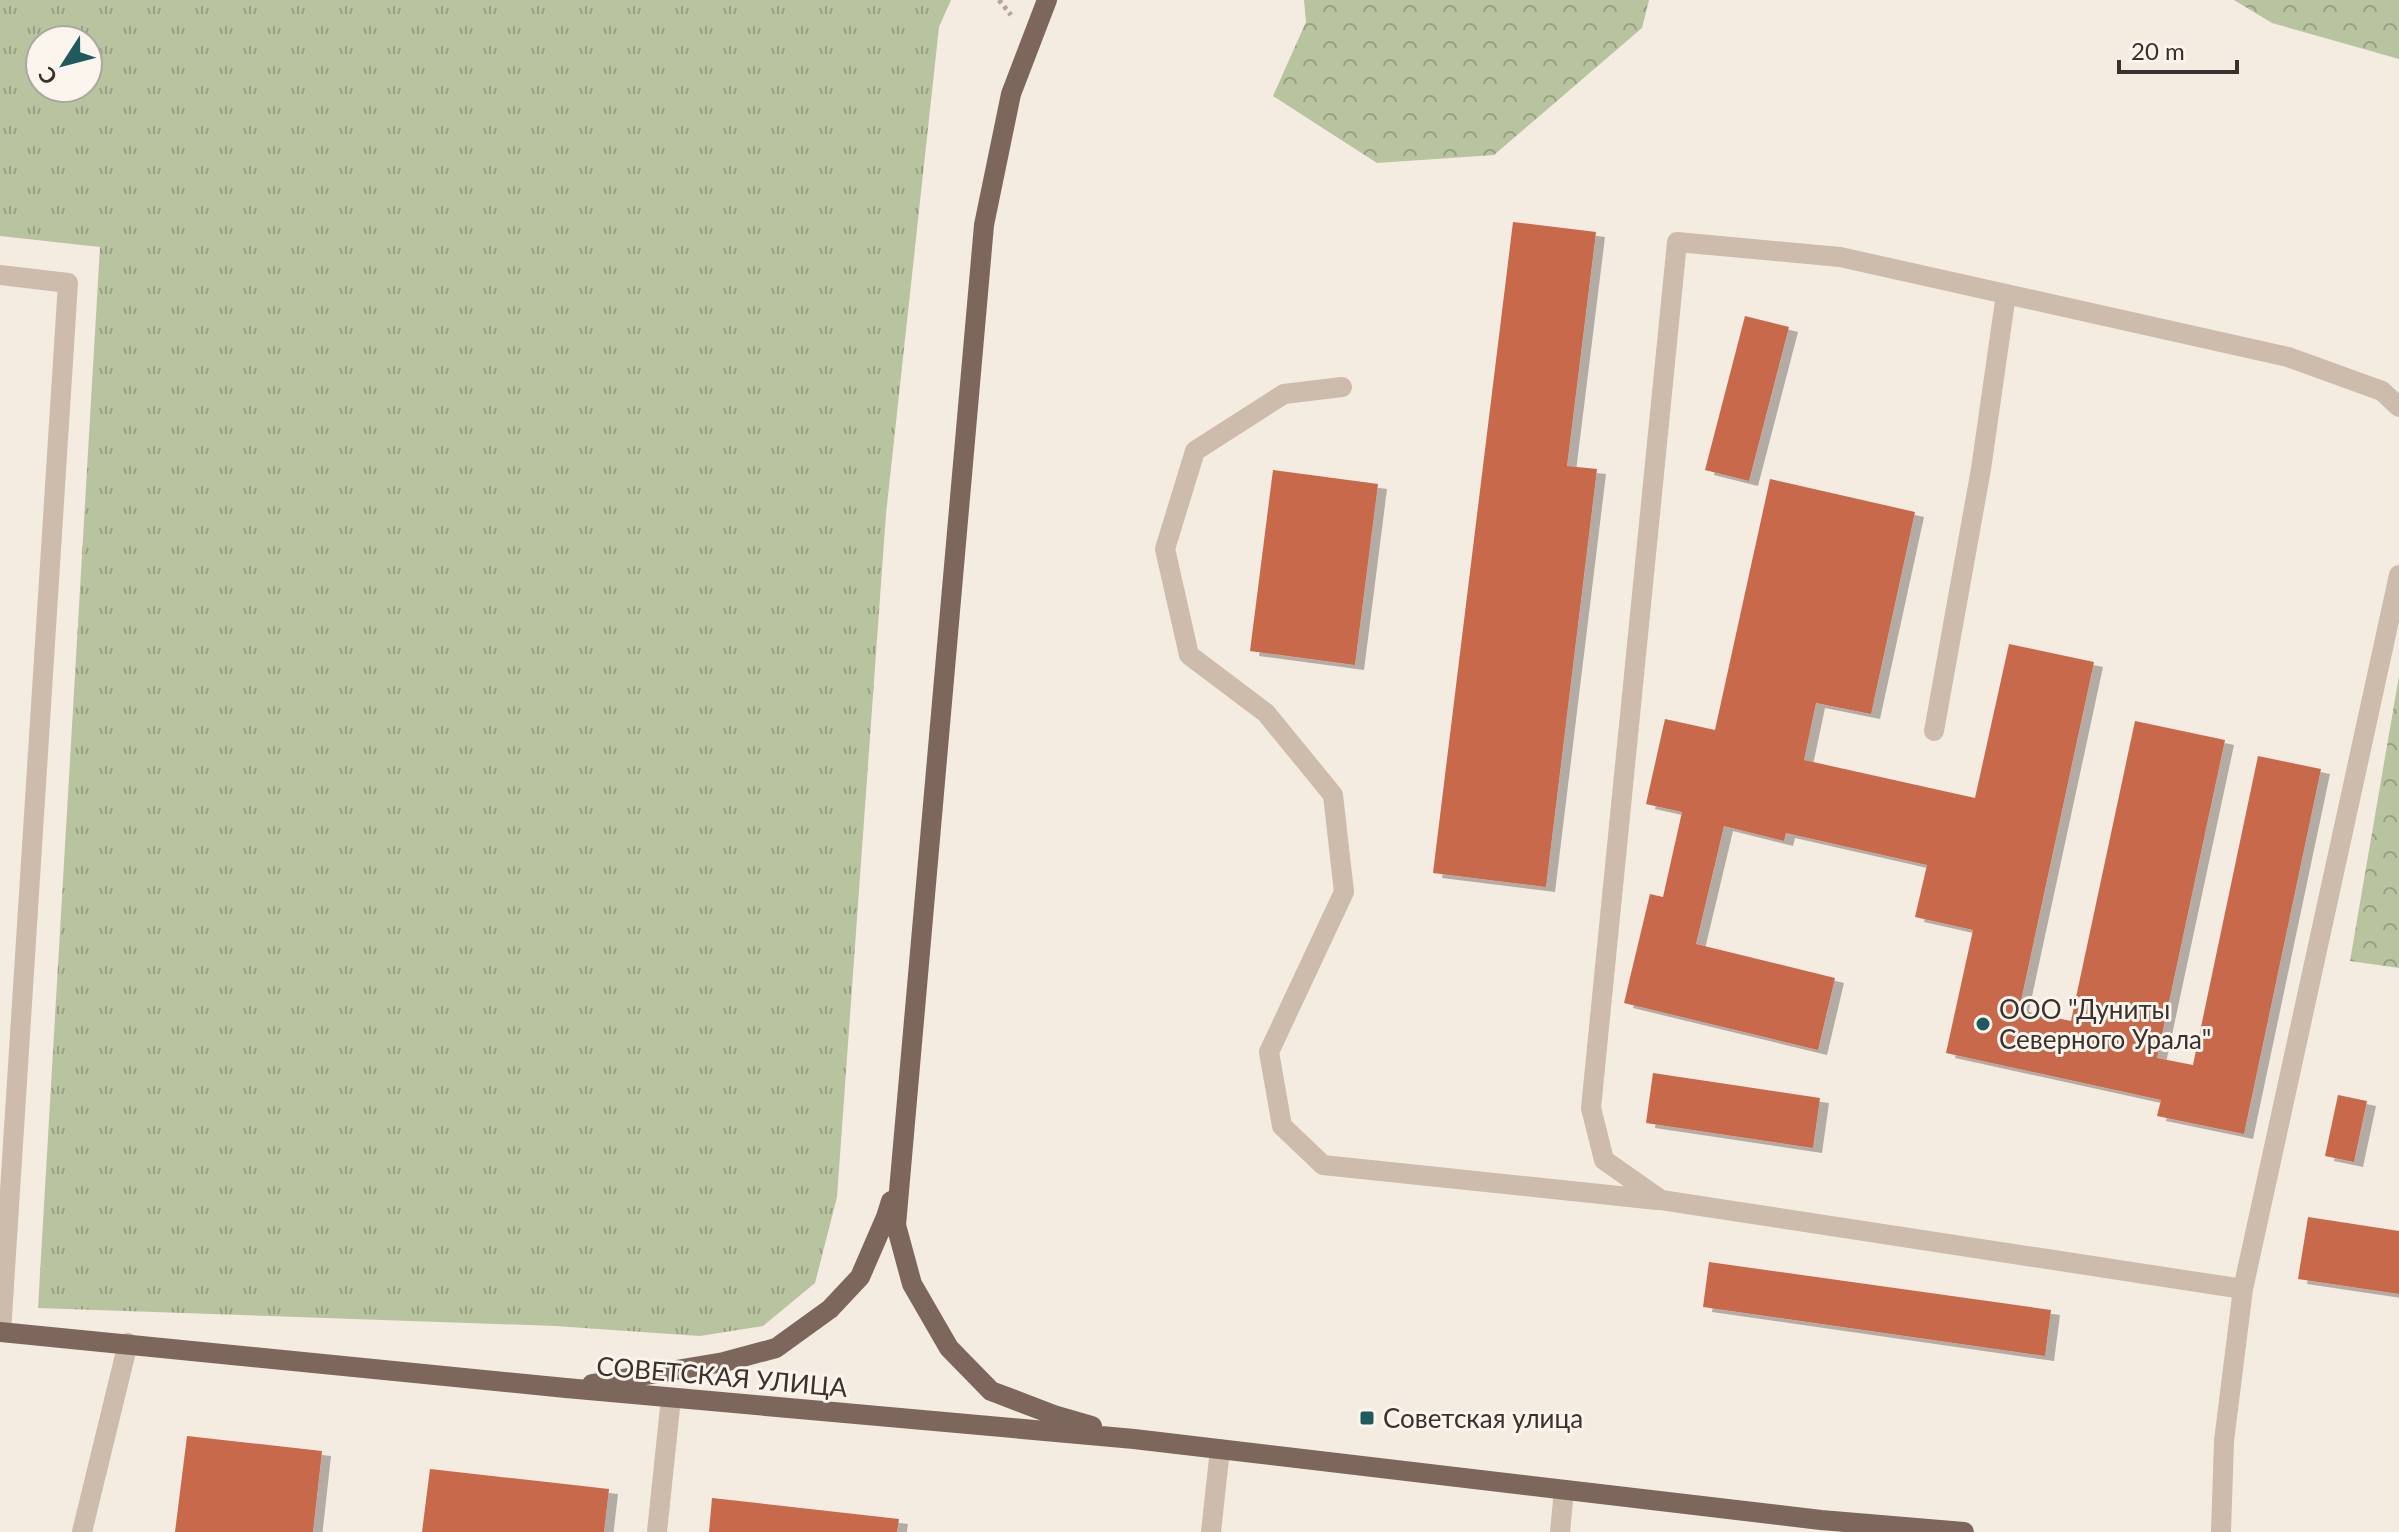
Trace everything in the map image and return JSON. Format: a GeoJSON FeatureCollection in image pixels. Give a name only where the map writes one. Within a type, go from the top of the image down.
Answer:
{"type":"FeatureCollection","features":[{"type":"Feature","properties":{"kind":"main road"},"geometry":{"type":"LineString","coordinates":[[1047,0],[1011,94],[984,225],[896,1225],[912,1284],[949,1348],[991,1391],[1054,1415],[1134,1439]]}},
{"type":"Feature","properties":{"kind":"main road"},"geometry":{"type":"LineString","coordinates":[[566,1388],[724,1362],[776,1348],[830,1309],[860,1277],[886,1217],[902,1163]]}},
{"type":"Feature","properties":{"kind":"main road","name":"СОВЕТСКАЯ УЛИЦА"},"geometry":{"type":"LineString","coordinates":[[1,1332],[671,1398],[1134,1439],[1564,1490],[1820,1526],[1964,1532]]}},
{"type":"Feature","properties":{"kind":"street"},"geometry":{"type":"LineString","coordinates":[[1661,1200],[1604,1160],[1591,1108],[1677,242],[1840,257],[2288,357],[2382,391],[2399,407]]}},
{"type":"Feature","properties":{"kind":"street"},"geometry":{"type":"LineString","coordinates":[[0,275],[68,283],[1,1332]]}},
{"type":"Feature","properties":{"kind":"street"},"geometry":{"type":"LineString","coordinates":[[1934,731],[1981,469],[2006,294]]}},
{"type":"Feature","properties":{"kind":"street"},"geometry":{"type":"LineString","coordinates":[[1342,387],[1284,394],[1195,451],[1165,549],[1189,655],[1266,713],[1333,795],[1344,892],[1269,1052],[1282,1126],[1323,1165],[1661,1200],[2243,1289]]}},
{"type":"Feature","properties":{"kind":"street"},"geometry":{"type":"LineString","coordinates":[[2221,1532],[2224,1441],[2243,1289],[2399,575]]}},
{"type":"Feature","properties":{"kind":"street"},"geometry":{"type":"LineString","coordinates":[[82,1532],[128,1343]]}},
{"type":"Feature","properties":{"kind":"street"},"geometry":{"type":"LineString","coordinates":[[657,1532],[671,1398]]}},
{"type":"Feature","properties":{"kind":"street"},"geometry":{"type":"LineString","coordinates":[[1211,1532],[1220,1449]]}},
{"type":"Feature","properties":{"kind":"street"},"geometry":{"type":"LineString","coordinates":[[1560,1532],[1564,1490]]}},
{"type":"Feature","properties":{"kind":"green space"},"geometry":{"type":"Polygon","coordinates":[[[0,0],[951,0],[939,27],[886,514],[837,1197],[815,1283],[763,1326],[700,1336],[555,1326],[38,1308],[100,247],[0,236],[0,0]]]}},
{"type":"Feature","properties":{"kind":"green space"},"geometry":{"type":"Polygon","coordinates":[[[1304,0],[1649,0],[1642,28],[1494,155],[1377,163],[1273,96],[1306,22],[1304,0]]]}},
{"type":"Feature","properties":{"kind":"green space"},"geometry":{"type":"Polygon","coordinates":[[[2234,0],[2399,0],[2399,59],[2272,23],[2234,0]]]}},
{"type":"Feature","properties":{"kind":"green space"},"geometry":{"type":"Polygon","coordinates":[[[2399,676],[2399,968],[2350,961],[2399,676]]]}},
{"type":"Feature","properties":{"kind":"building"},"geometry":{"type":"Polygon","coordinates":[[[1513,222],[1596,232],[1567,466],[1597,469],[1546,887],[1433,873],[1513,222]]]}},
{"type":"Feature","properties":{"kind":"building"},"geometry":{"type":"Polygon","coordinates":[[[1745,316],[1789,327],[1749,481],[1705,470],[1745,316]]]}},
{"type":"Feature","properties":{"kind":"building"},"geometry":{"type":"Polygon","coordinates":[[[1273,470],[1378,484],[1355,665],[1250,651],[1273,470]]]}},
{"type":"Feature","properties":{"kind":"building"},"geometry":{"type":"Polygon","coordinates":[[[1770,479],[1915,512],[1871,714],[1816,703],[1804,760],[1975,798],[2009,644],[2094,662],[2019,1010],[2071,1021],[2135,721],[2225,740],[2157,1058],[2193,1065],[2258,756],[2321,769],[2244,1134],[2157,1116],[2161,1100],[1946,1053],[1973,930],[1915,917],[1927,865],[1786,833],[1784,841],[1724,826],[1696,944],[1835,978],[1818,1050],[1624,1003],[1650,894],[1663,897],[1682,812],[1646,804],[1665,719],[1715,730],[1770,479]]]}},
{"type":"Feature","properties":{"kind":"building"},"geometry":{"type":"Polygon","coordinates":[[[1653,1073],[1820,1098],[1813,1148],[1646,1123],[1653,1073]]]}},
{"type":"Feature","properties":{"kind":"building"},"geometry":{"type":"Polygon","coordinates":[[[2338,1095],[2367,1101],[2354,1162],[2325,1156],[2338,1095]]]}},
{"type":"Feature","properties":{"kind":"building"},"geometry":{"type":"Polygon","coordinates":[[[2308,1217],[2399,1231],[2399,1294],[2298,1279],[2308,1217]]]}},
{"type":"Feature","properties":{"kind":"building"},"geometry":{"type":"Polygon","coordinates":[[[1709,1262],[2051,1310],[2045,1356],[1703,1307],[1709,1262]]]}},
{"type":"Feature","properties":{"kind":"building"},"geometry":{"type":"Polygon","coordinates":[[[187,1436],[322,1451],[313,1532],[175,1532],[187,1436]]]}},
{"type":"Feature","properties":{"kind":"building"},"geometry":{"type":"Polygon","coordinates":[[[430,1469],[609,1489],[604,1532],[422,1532],[430,1469]]]}},
{"type":"Feature","properties":{"kind":"building"},"geometry":{"type":"Polygon","coordinates":[[[712,1498],[899,1519],[897,1532],[709,1532],[712,1498]]]}},
{"type":"Feature","properties":{"kind":"place","name":"ООО \"Дуниты Северного Урала\""},"geometry":{"type":"Point","coordinates":[1983,1024]}},
{"type":"Feature","properties":{"kind":"place","name":"Советская улица"},"geometry":{"type":"Point","coordinates":[1367,1418]}}]}
